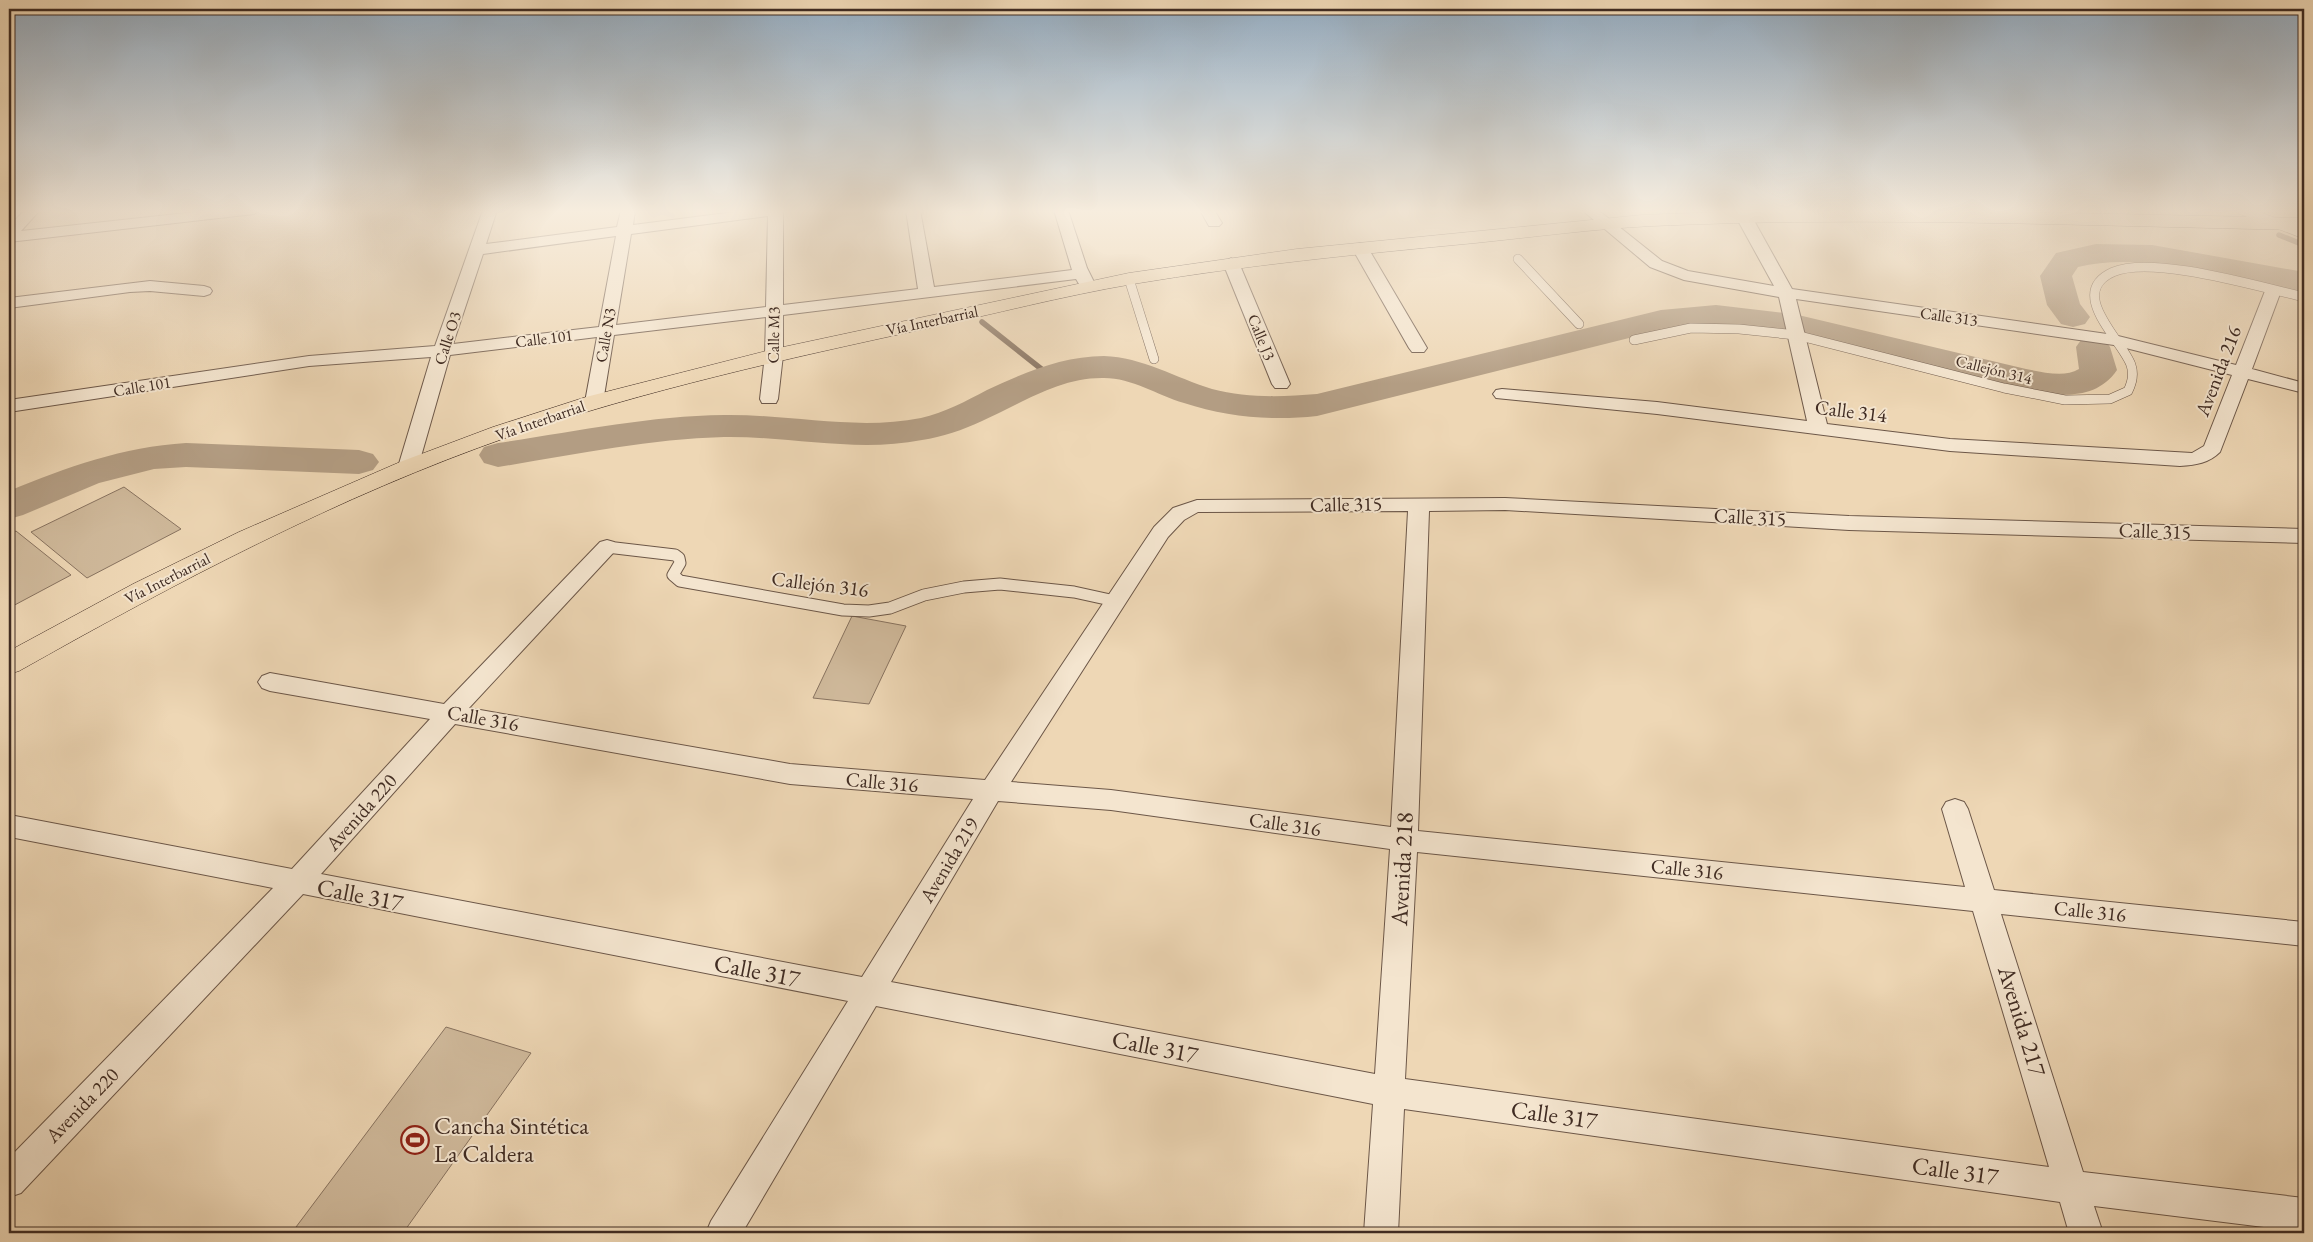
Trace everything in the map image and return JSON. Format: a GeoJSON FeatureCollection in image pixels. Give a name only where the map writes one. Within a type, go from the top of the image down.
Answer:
{"type":"FeatureCollection","features":[{"type":"Feature","properties":{"kind":"main road","name":"Vía Interbarrial"},"geometry":{"type":"LineString","coordinates":[[9,664],[142,590],[248,538],[408,467],[594,402],[774,355],[1084,281],[1130,279],[1200,268]]}},
{"type":"Feature","properties":{"kind":"street","name":"Calle O3"},"geometry":{"type":"LineString","coordinates":[[408,467],[442,351],[470,268]]}},
{"type":"Feature","properties":{"kind":"street","name":"Calle N3"},"geometry":{"type":"LineString","coordinates":[[594,402],[617,268]]}},
{"type":"Feature","properties":{"kind":"street","name":"Calle M3"},"geometry":{"type":"LineString","coordinates":[[769,399],[774,355],[775,268]]}},
{"type":"Feature","properties":{"kind":"street"},"geometry":{"type":"LineString","coordinates":[[924,268],[928,292]]}},
{"type":"Feature","properties":{"kind":"street"},"geometry":{"type":"LineString","coordinates":[[1080,268],[1084,281]]}},
{"type":"Feature","properties":{"kind":"street","name":"Calle J3"},"geometry":{"type":"LineString","coordinates":[[1233,268],[1281,384]]}},
{"type":"Feature","properties":{"kind":"street"},"geometry":{"type":"LineString","coordinates":[[1372,268],[1418,348]]}},
{"type":"Feature","properties":{"kind":"street","name":"Calle 313"},"geometry":{"type":"LineString","coordinates":[[1665,268],[1684,275],[1786,293],[2114,340],[2304,388]]}},
{"type":"Feature","properties":{"kind":"street"},"geometry":{"type":"LineString","coordinates":[[1772,268],[1786,293],[1819,430]]}},
{"type":"Feature","properties":{"kind":"street","name":"Calle 101"},"geometry":{"type":"LineString","coordinates":[[9,406],[309,361],[442,351],[928,292],[1084,281]]}},
{"type":"Feature","properties":{"kind":"street"},"geometry":{"type":"LineString","coordinates":[[9,303],[130,287],[150,286],[204,291]]}},
{"type":"Feature","properties":{"kind":"street","name":"Avenida 216"},"geometry":{"type":"LineString","coordinates":[[2195,460],[2206,455],[2213,448],[2274,291]]}},
{"type":"Feature","properties":{"kind":"street","name":"Calle 314"},"geometry":{"type":"LineString","coordinates":[[1502,394],[1657,408],[1950,446],[2158,460],[2195,460]]}},
{"type":"Feature","properties":{"kind":"street","name":"Avenida 218"},"geometry":{"type":"LineString","coordinates":[[1381,1233],[1404,840],[1419,504]]}},
{"type":"Feature","properties":{"kind":"street","name":"Calle 315"},"geometry":{"type":"LineString","coordinates":[[1197,506],[1505,504],[1849,523],[2304,536]]}},
{"type":"Feature","properties":{"kind":"street","name":"Avenida 219"},"geometry":{"type":"LineString","coordinates":[[723,1233],[991,791],[1115,600],[1176,514],[1197,506]]}},
{"type":"Feature","properties":{"kind":"street","name":"Avenida 220"},"geometry":{"type":"LineString","coordinates":[[9,1181],[296,883],[451,712],[607,548]]}},
{"type":"Feature","properties":{"kind":"street","name":"Calle 316"},"geometry":{"type":"LineString","coordinates":[[270,682],[451,712],[790,774],[1111,800],[1404,840],[2304,934]]}},
{"type":"Feature","properties":{"kind":"street","name":"Avenida 217"},"geometry":{"type":"LineString","coordinates":[[1956,809],[2086,1233]]}},
{"type":"Feature","properties":{"kind":"street","name":"Calle 317"},"geometry":{"type":"LineString","coordinates":[[15,827],[296,883],[1390,1092],[2072,1187],[2304,1215]]}},
{"type":"Feature","properties":{"kind":"lane"},"geometry":{"type":"LineString","coordinates":[[1526,268],[1579,324]]}},
{"type":"Feature","properties":{"kind":"lane"},"geometry":{"type":"LineString","coordinates":[[2114,340],[2102,320],[2096,303],[2099,284],[2111,271],[2133,268]]}},
{"type":"Feature","properties":{"kind":"lane"},"geometry":{"type":"LineString","coordinates":[[2170,268],[2304,297]]}},
{"type":"Feature","properties":{"kind":"lane"},"geometry":{"type":"LineString","coordinates":[[1130,279],[1154,359]]}},
{"type":"Feature","properties":{"kind":"lane"},"geometry":{"type":"LineString","coordinates":[[1634,340],[1691,328],[1739,329],[1794,326]]}},
{"type":"Feature","properties":{"kind":"lane","name":"Callejón 314"},"geometry":{"type":"LineString","coordinates":[[1794,326],[2013,390],[2065,400],[2088,401],[2110,399],[2128,391],[2134,378],[2130,362],[2114,340]]}},
{"type":"Feature","properties":{"kind":"lane","name":"Callejón 316"},"geometry":{"type":"LineString","coordinates":[[607,548],[675,555],[679,558],[680,563],[673,575],[680,581],[843,610],[869,611],[890,608],[924,595],[956,588],[1000,584],[1074,592],[1115,600]]}},
{"type":"Feature","properties":{"kind":"shaded area"},"geometry":{"type":"Polygon","coordinates":[[[124,487],[181,529],[87,578],[31,532],[124,487]]]}},
{"type":"Feature","properties":{"kind":"shaded area"},"geometry":{"type":"Polygon","coordinates":[[[16,531],[71,575],[9,608],[9,534],[16,531]]]}},
{"type":"Feature","properties":{"kind":"shaded area"},"geometry":{"type":"Polygon","coordinates":[[[852,616],[906,626],[869,704],[813,698],[852,616]]]}},
{"type":"Feature","properties":{"kind":"shaded area","name":"Cancha Sintética La Caldera"},"geometry":{"type":"Polygon","coordinates":[[[446,1027],[531,1053],[403,1233],[326,1233],[296,1227],[446,1027]]]}},
{"type":"Feature","properties":{"kind":"waterway"},"geometry":{"type":"LineString","coordinates":[[2062,268],[2056,276],[2064,305],[2073,317]]}},
{"type":"Feature","properties":{"kind":"waterway"},"geometry":{"type":"LineString","coordinates":[[2228,268],[2304,282]]}},
{"type":"Feature","properties":{"kind":"waterway"},"geometry":{"type":"LineString","coordinates":[[498,455],[611,437],[697,427],[725,426],[872,434],[922,429],[968,414],[1055,374],[1079,369],[1104,367],[1117,368],[1152,378],[1215,401],[1266,407],[1317,405],[1661,320],[1689,317],[1742,317],[1794,324],[2026,380],[2055,384],[2075,384],[2092,377],[2099,370],[2093,347]]}},
{"type":"Feature","properties":{"kind":"waterway"},"geometry":{"type":"LineString","coordinates":[[982,322],[1049,375]]}},
{"type":"Feature","properties":{"kind":"waterway"},"geometry":{"type":"LineString","coordinates":[[9,506],[85,474],[154,457],[186,455],[359,462]]}},
{"type":"Feature","properties":{"kind":"place","name":"Cancha Sintética La Caldera"},"geometry":{"type":"Point","coordinates":[415,1140]}}]}
